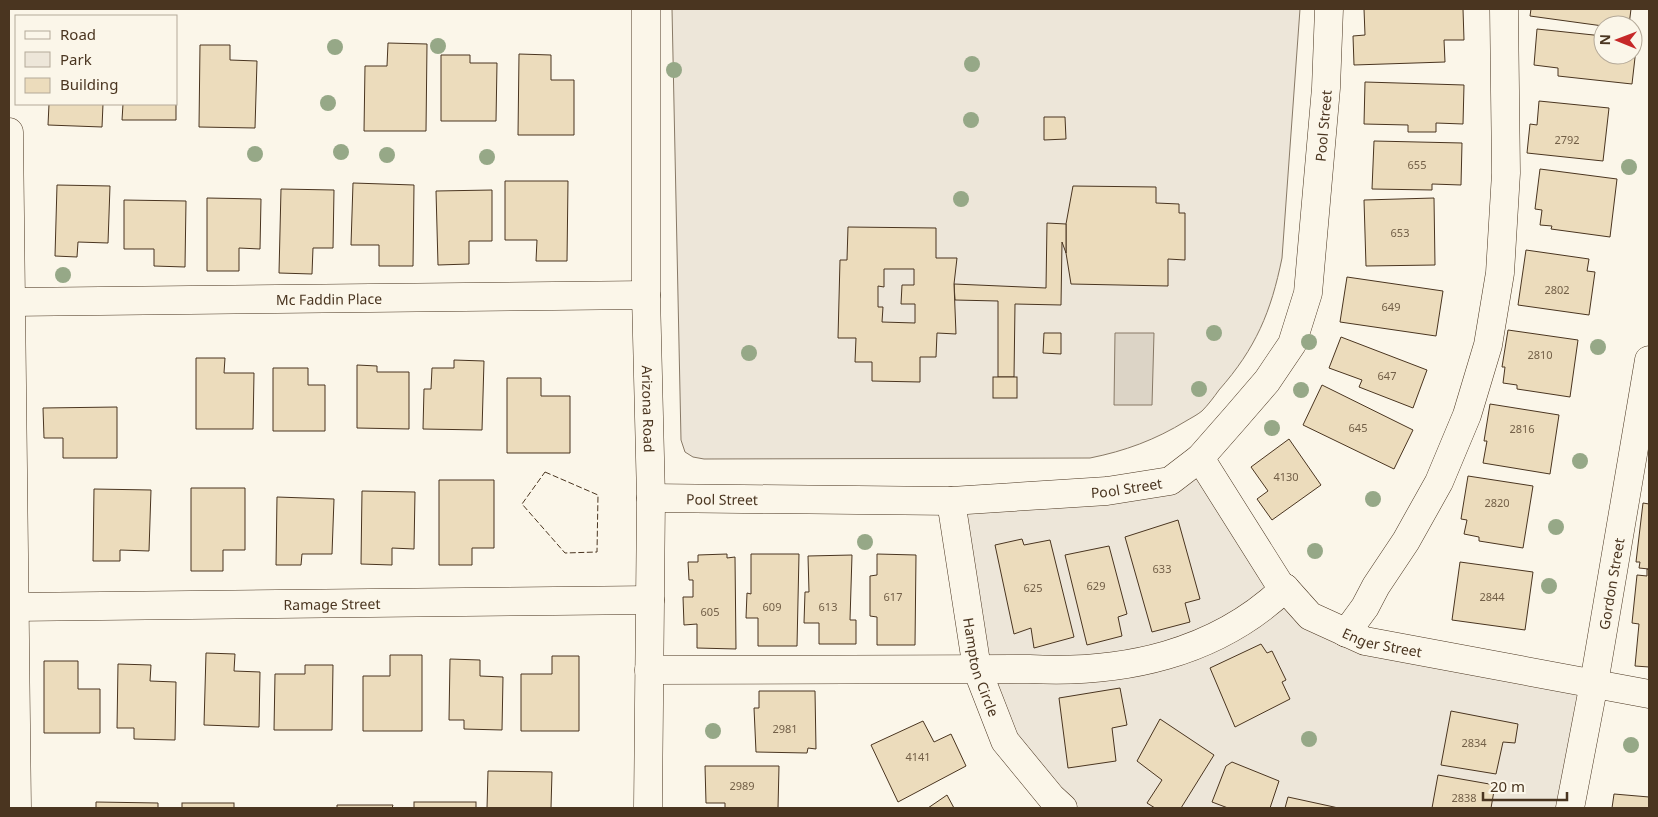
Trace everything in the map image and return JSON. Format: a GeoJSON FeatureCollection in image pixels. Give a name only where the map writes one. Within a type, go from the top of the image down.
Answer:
{"type":"FeatureCollection","features":[{"type":"Feature","properties":{"kind":"street","name":"Arizona Road"},"geometry":{"type":"LineString","coordinates":[[646,9],[646,295],[651,498],[648,808]]}},
{"type":"Feature","properties":{"kind":"street","name":"Pool Street"},"geometry":{"type":"LineString","coordinates":[[651,498],[952,501],[1107,491],[1170,481],[1200,458],[1236,418],[1267,381],[1292,344],[1308,293],[1326,88],[1329,9]]}},
{"type":"Feature","properties":{"kind":"street"},"geometry":{"type":"LineString","coordinates":[[1346,634],[1406,541],[1439,482],[1470,408],[1488,345],[1500,273],[1506,173],[1504,9]]}},
{"type":"Feature","properties":{"kind":"street"},"geometry":{"type":"LineString","coordinates":[[9,132],[17,808]]}},
{"type":"Feature","properties":{"kind":"street","name":"Mc Faddin Place"},"geometry":{"type":"LineString","coordinates":[[11,302],[646,295]]}},
{"type":"Feature","properties":{"kind":"street","name":"Gordon Street"},"geometry":{"type":"LineString","coordinates":[[1570,808],[1594,683],[1649,360]]}},
{"type":"Feature","properties":{"kind":"street","name":"Enger Street"},"geometry":{"type":"LineString","coordinates":[[1200,458],[1280,585],[1285,588],[1310,616],[1365,641],[1649,694]]}},
{"type":"Feature","properties":{"kind":"street","name":"Hampton Circle"},"geometry":{"type":"LineString","coordinates":[[952,501],[977,669],[1005,742],[1051,797],[1063,808]]}},
{"type":"Feature","properties":{"kind":"street"},"geometry":{"type":"LineString","coordinates":[[649,670],[1059,670],[1130,664],[1154,659],[1210,639],[1266,606],[1285,588]]}},
{"type":"Feature","properties":{"kind":"street","name":"Ramage Street"},"geometry":{"type":"LineString","coordinates":[[14,607],[650,600]]}},
{"type":"Feature","properties":{"kind":"green space"},"geometry":{"type":"Polygon","coordinates":[[[672,9],[1300,9],[1282,258],[1273,296],[1252,344],[1232,374],[1209,404],[1200,412],[1151,439],[1128,448],[1090,458],[704,459],[693,457],[685,452],[681,440],[672,9]]]}},
{"type":"Feature","properties":{"kind":"green space"},"geometry":{"type":"Polygon","coordinates":[[[1200,458],[1310,616],[1594,683],[1570,808],[1063,808],[1005,741],[951,501],[1107,491],[1200,458]]]}},
{"type":"Feature","properties":{"kind":"shaded area"},"geometry":{"type":"Polygon","coordinates":[[[1115,333],[1154,333],[1152,405],[1114,405],[1115,333]]]}},
{"type":"Feature","properties":{"kind":"building"},"geometry":{"type":"Polygon","coordinates":[[[1364,9],[1463,9],[1464,40],[1444,40],[1445,62],[1354,65],[1353,36],[1365,35],[1364,9]]]}},
{"type":"Feature","properties":{"kind":"building"},"geometry":{"type":"Polygon","coordinates":[[[1531,9],[1631,9],[1630,15],[1593,15],[1593,25],[1530,16],[1531,9]]]}},
{"type":"Feature","properties":{"kind":"building"},"geometry":{"type":"Polygon","coordinates":[[[1537,29],[1593,35],[1593,65],[1634,65],[1632,84],[1558,76],[1558,68],[1534,65],[1537,29]]]}},
{"type":"Feature","properties":{"kind":"building"},"geometry":{"type":"Polygon","coordinates":[[[388,43],[427,44],[426,131],[364,131],[365,66],[387,66],[388,43]]]}},
{"type":"Feature","properties":{"kind":"building"},"geometry":{"type":"Polygon","coordinates":[[[200,45],[230,45],[230,60],[257,61],[255,128],[199,127],[200,45]]]}},
{"type":"Feature","properties":{"kind":"building"},"geometry":{"type":"Polygon","coordinates":[[[519,54],[551,55],[551,80],[574,80],[574,135],[518,135],[519,54]]]}},
{"type":"Feature","properties":{"kind":"building"},"geometry":{"type":"Polygon","coordinates":[[[441,55],[470,55],[470,63],[497,63],[496,121],[441,121],[441,55]]]}},
{"type":"Feature","properties":{"kind":"building"},"geometry":{"type":"Polygon","coordinates":[[[1365,82],[1464,85],[1463,124],[1436,123],[1436,132],[1408,132],[1408,125],[1364,124],[1365,82]]]}},
{"type":"Feature","properties":{"kind":"building"},"geometry":{"type":"Polygon","coordinates":[[[1539,101],[1609,108],[1603,161],[1527,153],[1530,124],[1537,125],[1539,101]]]}},
{"type":"Feature","properties":{"kind":"building"},"geometry":{"type":"Polygon","coordinates":[[[49,105],[103,105],[102,127],[48,125],[49,105]]]}},
{"type":"Feature","properties":{"kind":"building"},"geometry":{"type":"Polygon","coordinates":[[[123,105],[176,105],[176,120],[122,120],[123,105]]]}},
{"type":"Feature","properties":{"kind":"building"},"geometry":{"type":"Polygon","coordinates":[[[1044,117],[1065,117],[1066,139],[1044,140],[1044,117]]]}},
{"type":"Feature","properties":{"kind":"building"},"geometry":{"type":"Polygon","coordinates":[[[1374,141],[1462,143],[1461,185],[1432,184],[1432,190],[1372,189],[1374,141]]]}},
{"type":"Feature","properties":{"kind":"building"},"geometry":{"type":"Polygon","coordinates":[[[1540,169],[1617,179],[1610,237],[1551,229],[1552,226],[1540,225],[1542,210],[1535,209],[1540,169]]]}},
{"type":"Feature","properties":{"kind":"building"},"geometry":{"type":"Polygon","coordinates":[[[505,181],[568,181],[567,261],[536,261],[537,240],[505,240],[505,181]]]}},
{"type":"Feature","properties":{"kind":"building"},"geometry":{"type":"Polygon","coordinates":[[[353,183],[414,185],[413,266],[379,266],[379,245],[351,245],[353,183]]]}},
{"type":"Feature","properties":{"kind":"building"},"geometry":{"type":"Polygon","coordinates":[[[57,185],[110,186],[108,243],[78,242],[77,257],[55,256],[57,185]]]}},
{"type":"Feature","properties":{"kind":"building"},"geometry":{"type":"Polygon","coordinates":[[[1073,186],[1156,187],[1156,203],[1179,204],[1179,213],[1185,213],[1185,260],[1168,259],[1168,286],[1071,284],[1066,253],[1066,224],[1073,186]]]}},
{"type":"Feature","properties":{"kind":"building"},"geometry":{"type":"Polygon","coordinates":[[[281,189],[334,190],[333,248],[313,248],[312,274],[279,273],[281,189]]]}},
{"type":"Feature","properties":{"kind":"building"},"geometry":{"type":"Polygon","coordinates":[[[492,190],[492,241],[469,241],[469,264],[438,265],[436,191],[492,190]]]}},
{"type":"Feature","properties":{"kind":"building"},"geometry":{"type":"Polygon","coordinates":[[[207,198],[261,199],[260,249],[239,248],[239,271],[207,271],[207,198]]]}},
{"type":"Feature","properties":{"kind":"building"},"geometry":{"type":"Polygon","coordinates":[[[1434,198],[1435,265],[1366,266],[1364,200],[1434,198]]]}},
{"type":"Feature","properties":{"kind":"building"},"geometry":{"type":"Polygon","coordinates":[[[124,200],[186,201],[185,267],[154,266],[154,249],[124,249],[124,200]]]}},
{"type":"Feature","properties":{"kind":"building"},"geometry":{"type":"Polygon","coordinates":[[[1047,223],[1066,224],[1066,253],[1062,242],[1061,305],[1015,304],[1014,377],[998,377],[998,301],[955,300],[954,284],[1046,288],[1047,223]]]}},
{"type":"Feature","properties":{"kind":"building"},"geometry":{"type":"Polygon","coordinates":[[[848,227],[936,228],[936,258],[957,258],[954,284],[956,334],[937,333],[936,357],[920,357],[920,382],[872,381],[872,362],[855,362],[856,338],[838,338],[840,260],[847,260],[848,227]],[[884,269],[884,287],[878,286],[878,307],[883,307],[882,322],[915,323],[915,304],[901,304],[902,285],[914,285],[914,269],[884,269]]]}},
{"type":"Feature","properties":{"kind":"building"},"geometry":{"type":"Polygon","coordinates":[[[1526,250],[1589,259],[1587,271],[1595,272],[1589,315],[1518,305],[1526,250]]]}},
{"type":"Feature","properties":{"kind":"building"},"geometry":{"type":"Polygon","coordinates":[[[1347,277],[1443,291],[1436,336],[1340,322],[1347,277]]]}},
{"type":"Feature","properties":{"kind":"building"},"geometry":{"type":"Polygon","coordinates":[[[1508,330],[1578,340],[1570,397],[1517,389],[1517,385],[1503,383],[1505,367],[1502,367],[1508,330]]]}},
{"type":"Feature","properties":{"kind":"building"},"geometry":{"type":"Polygon","coordinates":[[[1044,333],[1061,333],[1061,354],[1043,353],[1044,333]]]}},
{"type":"Feature","properties":{"kind":"building"},"geometry":{"type":"Polygon","coordinates":[[[1341,337],[1427,370],[1413,408],[1359,387],[1362,380],[1329,368],[1341,337]]]}},
{"type":"Feature","properties":{"kind":"building"},"geometry":{"type":"Polygon","coordinates":[[[196,358],[225,358],[224,373],[254,373],[253,429],[196,429],[196,358]]]}},
{"type":"Feature","properties":{"kind":"building"},"geometry":{"type":"Polygon","coordinates":[[[454,360],[484,361],[482,430],[423,429],[424,389],[431,389],[432,368],[454,368],[454,360]]]}},
{"type":"Feature","properties":{"kind":"building"},"geometry":{"type":"Polygon","coordinates":[[[357,365],[377,366],[377,372],[409,372],[409,429],[357,428],[357,365]]]}},
{"type":"Feature","properties":{"kind":"building"},"geometry":{"type":"Polygon","coordinates":[[[273,368],[308,368],[308,385],[325,385],[325,431],[273,431],[273,368]]]}},
{"type":"Feature","properties":{"kind":"building"},"geometry":{"type":"Polygon","coordinates":[[[993,377],[1017,377],[1017,398],[993,398],[993,377]]]}},
{"type":"Feature","properties":{"kind":"building"},"geometry":{"type":"Polygon","coordinates":[[[507,378],[541,378],[541,396],[570,396],[570,453],[507,453],[507,378]]]}},
{"type":"Feature","properties":{"kind":"building"},"geometry":{"type":"Polygon","coordinates":[[[1322,385],[1413,430],[1394,469],[1303,425],[1322,385]]]}},
{"type":"Feature","properties":{"kind":"building"},"geometry":{"type":"Polygon","coordinates":[[[1490,404],[1559,415],[1550,474],[1483,463],[1487,441],[1484,441],[1490,404]]]}},
{"type":"Feature","properties":{"kind":"building"},"geometry":{"type":"Polygon","coordinates":[[[117,407],[117,458],[63,458],[63,438],[44,438],[43,408],[117,407]]]}},
{"type":"Feature","properties":{"kind":"building"},"geometry":{"type":"Polygon","coordinates":[[[1289,439],[1321,485],[1272,520],[1257,499],[1268,491],[1251,467],[1289,439]]]}},
{"type":"Feature","properties":{"kind":"building"},"geometry":{"type":"Polygon","coordinates":[[[1468,476],[1533,486],[1523,548],[1479,541],[1479,537],[1464,534],[1467,520],[1461,519],[1468,476]]]}},
{"type":"Feature","properties":{"kind":"building"},"geometry":{"type":"Polygon","coordinates":[[[439,480],[494,480],[494,548],[472,548],[472,565],[439,565],[439,480]]]}},
{"type":"Feature","properties":{"kind":"building"},"geometry":{"type":"Polygon","coordinates":[[[191,488],[245,488],[245,550],[223,550],[223,571],[191,571],[191,488]]]}},
{"type":"Feature","properties":{"kind":"building"},"geometry":{"type":"Polygon","coordinates":[[[94,489],[151,490],[149,551],[120,550],[120,561],[93,561],[94,489]]]}},
{"type":"Feature","properties":{"kind":"building"},"geometry":{"type":"Polygon","coordinates":[[[362,491],[415,492],[414,549],[392,548],[392,565],[361,564],[362,491]]]}},
{"type":"Feature","properties":{"kind":"building"},"geometry":{"type":"Polygon","coordinates":[[[277,497],[334,499],[332,554],[302,554],[301,565],[276,565],[277,497]]]}},
{"type":"Feature","properties":{"kind":"building"},"geometry":{"type":"Polygon","coordinates":[[[1643,503],[1649,504],[1649,569],[1639,568],[1640,562],[1636,562],[1643,503]]]}},
{"type":"Feature","properties":{"kind":"building"},"geometry":{"type":"Polygon","coordinates":[[[1178,520],[1200,599],[1185,603],[1190,622],[1152,632],[1125,537],[1178,520]]]}},
{"type":"Feature","properties":{"kind":"building"},"geometry":{"type":"Polygon","coordinates":[[[1022,539],[1024,545],[1050,540],[1074,637],[1034,648],[1031,628],[1014,634],[995,545],[1022,539]]]}},
{"type":"Feature","properties":{"kind":"building"},"geometry":{"type":"Polygon","coordinates":[[[1109,546],[1127,614],[1118,617],[1122,636],[1087,645],[1065,555],[1109,546]]]}},
{"type":"Feature","properties":{"kind":"building"},"geometry":{"type":"Polygon","coordinates":[[[727,554],[727,558],[735,557],[736,649],[697,648],[697,624],[684,625],[683,597],[693,597],[693,580],[689,580],[688,562],[698,562],[698,555],[727,554]]]}},
{"type":"Feature","properties":{"kind":"building"},"geometry":{"type":"Polygon","coordinates":[[[751,554],[799,554],[797,646],[758,646],[758,618],[746,618],[747,593],[751,594],[751,554]]]}},
{"type":"Feature","properties":{"kind":"building"},"geometry":{"type":"Polygon","coordinates":[[[877,554],[916,555],[915,645],[877,645],[877,617],[870,616],[870,576],[877,575],[877,554]]]}},
{"type":"Feature","properties":{"kind":"building"},"geometry":{"type":"Polygon","coordinates":[[[852,555],[850,620],[856,620],[856,644],[819,644],[819,623],[804,623],[805,592],[809,592],[808,556],[852,555]]]}},
{"type":"Feature","properties":{"kind":"building"},"geometry":{"type":"Polygon","coordinates":[[[1460,562],[1533,572],[1525,630],[1452,620],[1460,562]]]}},
{"type":"Feature","properties":{"kind":"building"},"geometry":{"type":"Polygon","coordinates":[[[1647,569],[1649,570],[1649,667],[1635,666],[1639,624],[1632,623],[1637,575],[1647,576],[1647,569]]]}},
{"type":"Feature","properties":{"kind":"building"},"geometry":{"type":"Polygon","coordinates":[[[1261,644],[1267,653],[1272,651],[1286,680],[1282,682],[1290,699],[1235,727],[1210,668],[1261,644]]]}},
{"type":"Feature","properties":{"kind":"building"},"geometry":{"type":"Polygon","coordinates":[[[206,653],[235,654],[234,671],[260,672],[259,727],[204,725],[206,653]]]}},
{"type":"Feature","properties":{"kind":"building"},"geometry":{"type":"Polygon","coordinates":[[[390,655],[422,655],[422,731],[363,731],[363,676],[390,676],[390,655]]]}},
{"type":"Feature","properties":{"kind":"building"},"geometry":{"type":"Polygon","coordinates":[[[552,656],[579,656],[579,731],[521,731],[521,674],[552,674],[552,656]]]}},
{"type":"Feature","properties":{"kind":"building"},"geometry":{"type":"Polygon","coordinates":[[[450,659],[480,660],[480,676],[503,677],[502,730],[464,729],[464,720],[449,720],[450,659]]]}},
{"type":"Feature","properties":{"kind":"building"},"geometry":{"type":"Polygon","coordinates":[[[44,661],[78,661],[78,689],[100,689],[100,733],[44,733],[44,661]]]}},
{"type":"Feature","properties":{"kind":"building"},"geometry":{"type":"Polygon","coordinates":[[[118,664],[151,665],[150,681],[176,682],[175,740],[134,739],[134,728],[117,728],[118,664]]]}},
{"type":"Feature","properties":{"kind":"building"},"geometry":{"type":"Polygon","coordinates":[[[305,665],[333,665],[332,730],[274,730],[275,674],[305,674],[305,665]]]}},
{"type":"Feature","properties":{"kind":"building"},"geometry":{"type":"Polygon","coordinates":[[[1120,688],[1127,725],[1112,728],[1116,761],[1068,768],[1059,698],[1120,688]]]}},
{"type":"Feature","properties":{"kind":"building"},"geometry":{"type":"Polygon","coordinates":[[[759,691],[815,691],[816,749],[808,748],[807,753],[756,752],[754,708],[759,708],[759,691]]]}},
{"type":"Feature","properties":{"kind":"building"},"geometry":{"type":"Polygon","coordinates":[[[1451,711],[1518,724],[1515,743],[1503,742],[1496,774],[1441,765],[1451,711]]]}},
{"type":"Feature","properties":{"kind":"building"},"geometry":{"type":"Polygon","coordinates":[[[1160,719],[1214,755],[1181,808],[1155,808],[1147,803],[1162,780],[1137,761],[1160,719]]]}},
{"type":"Feature","properties":{"kind":"building"},"geometry":{"type":"Polygon","coordinates":[[[923,721],[934,742],[951,734],[966,766],[898,802],[871,745],[923,721]]]}},
{"type":"Feature","properties":{"kind":"building"},"geometry":{"type":"Polygon","coordinates":[[[1232,762],[1279,781],[1270,808],[1228,808],[1212,802],[1226,766],[1232,762]]]}},
{"type":"Feature","properties":{"kind":"building"},"geometry":{"type":"Polygon","coordinates":[[[705,766],[779,766],[778,808],[725,808],[725,803],[706,803],[705,766]]]}},
{"type":"Feature","properties":{"kind":"building"},"geometry":{"type":"Polygon","coordinates":[[[488,771],[552,772],[551,808],[487,808],[488,771]]]}},
{"type":"Feature","properties":{"kind":"building"},"geometry":{"type":"Polygon","coordinates":[[[1438,775],[1495,785],[1491,808],[1432,808],[1438,775]]]}},
{"type":"Feature","properties":{"kind":"building"},"geometry":{"type":"Polygon","coordinates":[[[1614,794],[1649,797],[1649,808],[1612,808],[1614,794]]]}},
{"type":"Feature","properties":{"kind":"building"},"geometry":{"type":"Polygon","coordinates":[[[947,795],[954,808],[928,808],[947,795]]]}},
{"type":"Feature","properties":{"kind":"building"},"geometry":{"type":"Polygon","coordinates":[[[1288,797],[1334,807],[1338,808],[1285,808],[1288,797]]]}},
{"type":"Feature","properties":{"kind":"building"},"geometry":{"type":"Polygon","coordinates":[[[96,802],[158,803],[158,808],[96,808],[96,802]]]}},
{"type":"Feature","properties":{"kind":"building"},"geometry":{"type":"Polygon","coordinates":[[[414,802],[476,802],[476,808],[414,808],[414,802]]]}},
{"type":"Feature","properties":{"kind":"building"},"geometry":{"type":"Polygon","coordinates":[[[182,803],[234,803],[234,808],[182,808],[182,803]]]}},
{"type":"Feature","properties":{"kind":"building"},"geometry":{"type":"Polygon","coordinates":[[[337,805],[393,805],[392,808],[337,808],[337,805]]]}},
{"type":"Feature","properties":{"kind":"fence"},"geometry":{"type":"LineString","coordinates":[[545,472],[598,495],[597,552],[565,553],[522,504],[545,472]]}}]}
